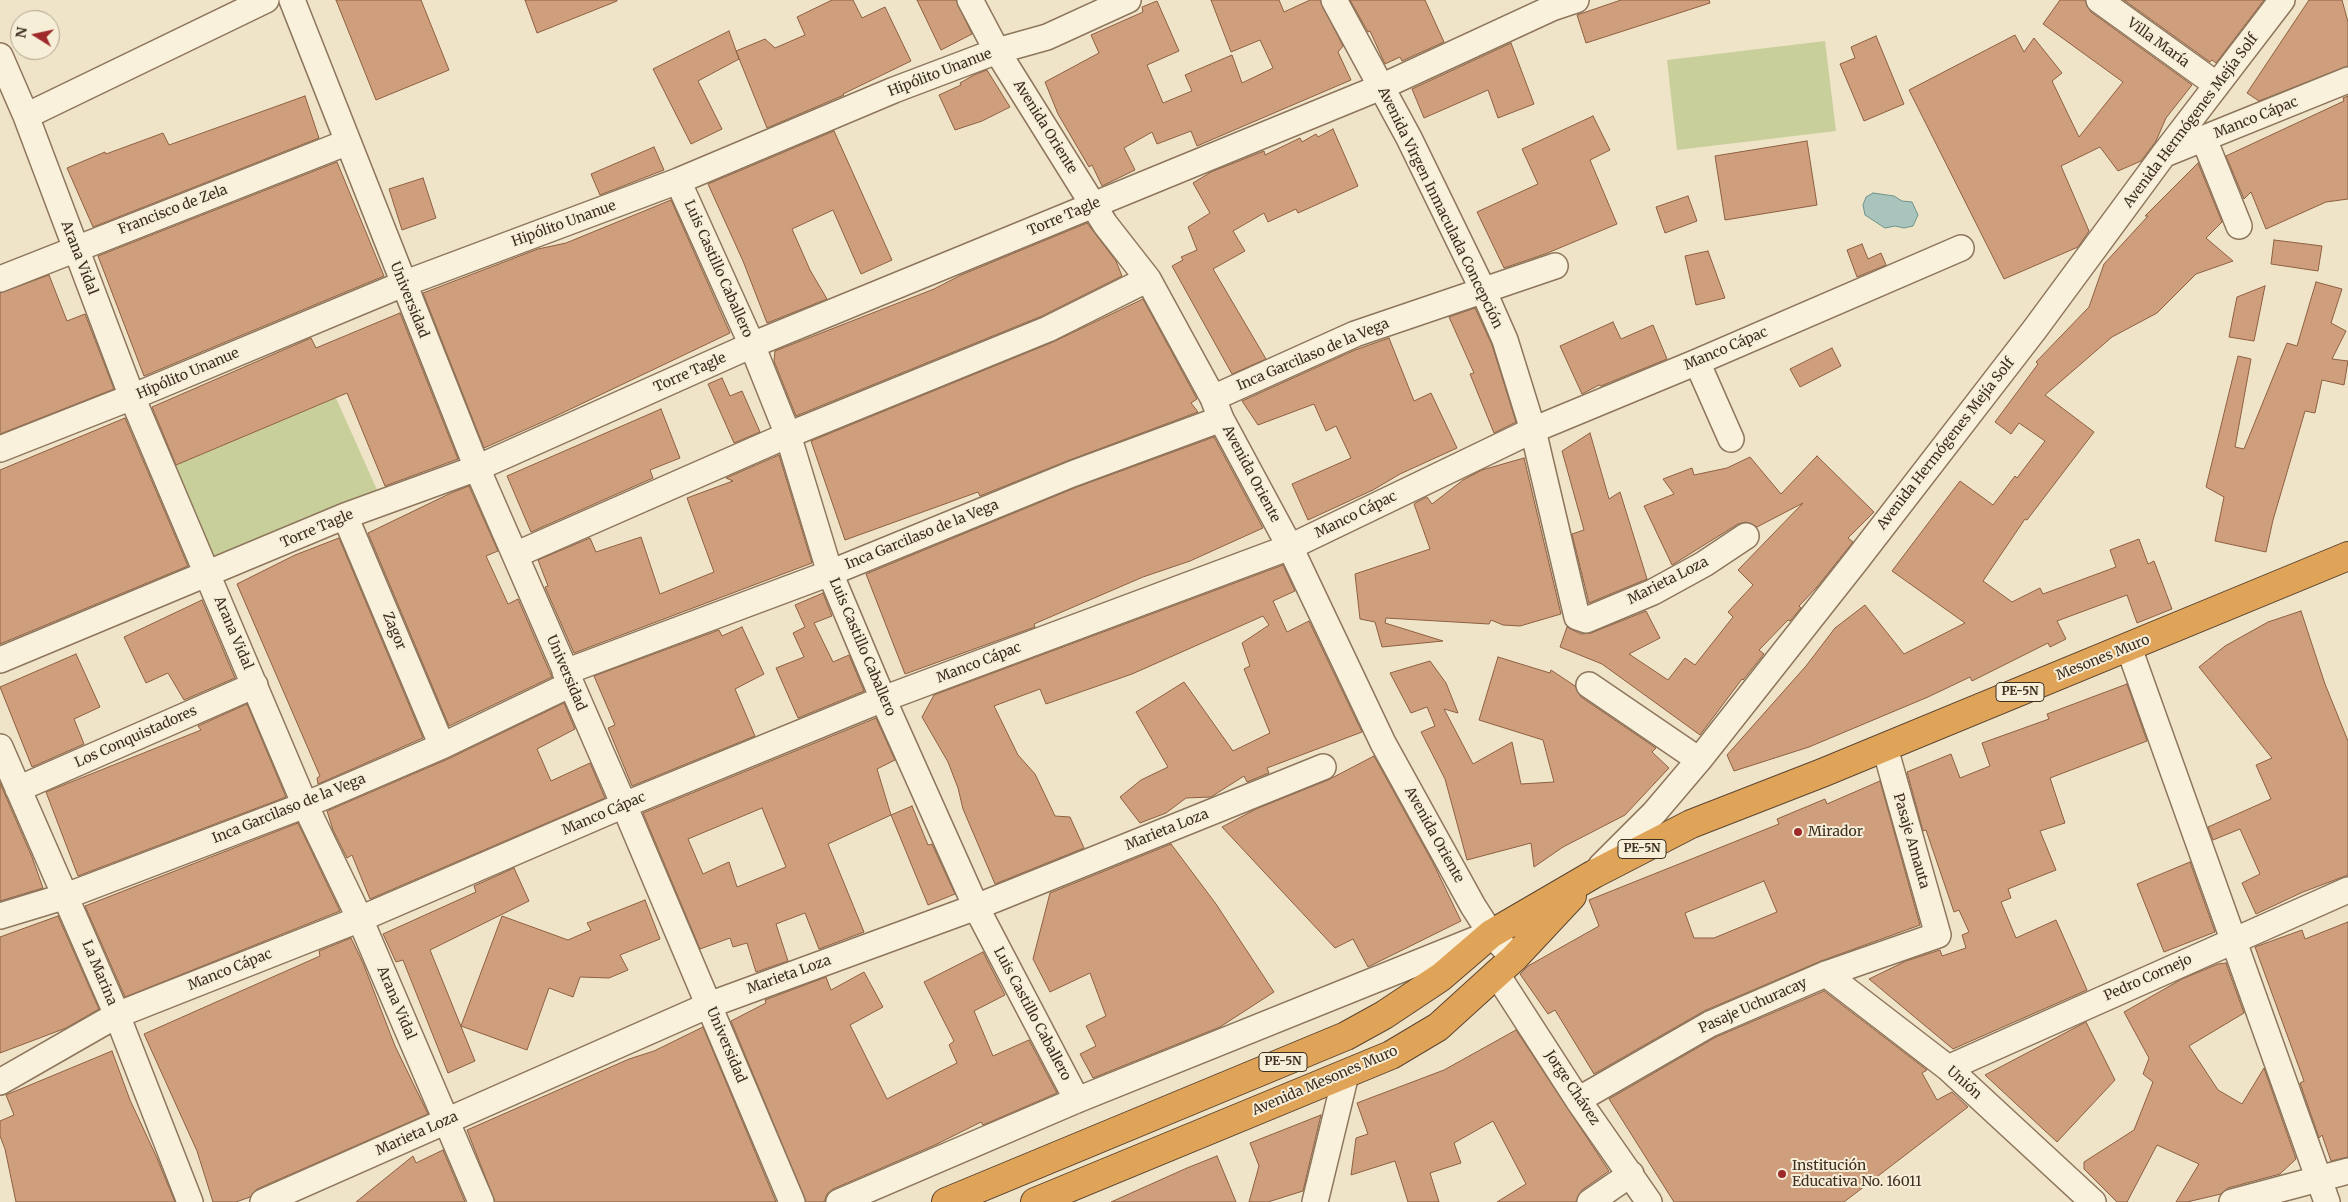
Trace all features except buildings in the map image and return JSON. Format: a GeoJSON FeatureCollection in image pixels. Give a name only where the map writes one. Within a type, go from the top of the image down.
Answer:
{"type":"FeatureCollection","features":[{"type":"Feature","properties":{"kind":"highway","name":"Mesones Muro"},"geometry":{"type":"LineString","coordinates":[[1594,874],[1691,824],[1885,748],[2348,556]]}},
{"type":"Feature","properties":{"kind":"highway","name":"PE-5N"},"geometry":{"type":"LineString","coordinates":[[946,1202],[1346,1036],[1384,1015],[1441,977],[1491,934],[1594,874]]}},
{"type":"Feature","properties":{"kind":"highway","name":"Avenida Mesones Muro"},"geometry":{"type":"LineString","coordinates":[[1035,1202],[1391,1055],[1438,1027],[1505,965],[1594,874]]}},
{"type":"Feature","properties":{"kind":"street"},"geometry":{"type":"LineString","coordinates":[[26,116],[266,0]]}},
{"type":"Feature","properties":{"kind":"street","name":"Universidad"},"geometry":{"type":"LineString","coordinates":[[292,0],[477,468],[624,805],[792,1202]]}},
{"type":"Feature","properties":{"kind":"street","name":"Avenida Oriente"},"geometry":{"type":"LineString","coordinates":[[970,0],[997,51],[1105,224],[1148,279],[1290,547],[1383,743],[1473,906],[1491,934],[1505,965]]}},
{"type":"Feature","properties":{"kind":"street","name":"Hipólito Unanue"},"geometry":{"type":"LineString","coordinates":[[0,449],[132,398],[403,284],[678,181],[894,90],[997,51],[1047,37],[1128,0]]}},
{"type":"Feature","properties":{"kind":"street","name":"Avenida Virgen Inmaculada Concepción"},"geometry":{"type":"LineString","coordinates":[[1334,0],[1381,87],[1483,290],[1505,340],[1533,430],[1577,617],[1586,620]]}},
{"type":"Feature","properties":{"kind":"street","name":"Torre Tagle"},"geometry":{"type":"LineString","coordinates":[[0,660],[208,575],[345,516],[477,468],[752,345],[1381,87],[1552,8],[1576,0]]}},
{"type":"Feature","properties":{"kind":"street","name":"Villa María"},"geometry":{"type":"LineString","coordinates":[[2099,0],[2217,85]]}},
{"type":"Feature","properties":{"kind":"street","name":"Avenida Hermógenes Mejía Solf"},"geometry":{"type":"LineString","coordinates":[[1594,874],[1654,813],[1699,760],[2035,330],[2164,154],[2282,0]]}},
{"type":"Feature","properties":{"kind":"street","name":"Arana Vidal"},"geometry":{"type":"LineString","coordinates":[[0,56],[26,116],[132,398],[305,805],[360,919],[481,1202]]}},
{"type":"Feature","properties":{"kind":"street","name":"Manco Cápac"},"geometry":{"type":"LineString","coordinates":[[2164,154],[2348,80]]}},
{"type":"Feature","properties":{"kind":"street"},"geometry":{"type":"LineString","coordinates":[[2204,139],[2239,226]]}},
{"type":"Feature","properties":{"kind":"street","name":"Francisco de Zela"},"geometry":{"type":"LineString","coordinates":[[0,279],[348,142]]}},
{"type":"Feature","properties":{"kind":"street","name":"Luis Castillo Caballero"},"geometry":{"type":"LineString","coordinates":[[678,181],[752,345],[788,435],[830,573],[883,699],[976,906],[1077,1100]]}},
{"type":"Feature","properties":{"kind":"street","name":"Manco Cápac"},"geometry":{"type":"LineString","coordinates":[[0,1082],[117,1015],[360,919],[624,805],[883,699],[1290,547],[1533,430],[1697,362],[1961,248]]}},
{"type":"Feature","properties":{"kind":"street","name":"Inca Garcilaso de la Vega"},"geometry":{"type":"LineString","coordinates":[[0,916],[66,896],[305,805],[442,746],[568,678],[1072,474],[1217,408],[1355,334],[1554,266]]}},
{"type":"Feature","properties":{"kind":"street"},"geometry":{"type":"LineString","coordinates":[[515,555],[788,435],[1048,329],[1148,279]]}},
{"type":"Feature","properties":{"kind":"street"},"geometry":{"type":"LineString","coordinates":[[1697,362],[1731,439]]}},
{"type":"Feature","properties":{"kind":"street","name":"Zagor"},"geometry":{"type":"LineString","coordinates":[[345,516],[442,746]]}},
{"type":"Feature","properties":{"kind":"street","name":"Marieta Loza"},"geometry":{"type":"LineString","coordinates":[[1586,620],[1653,592],[1704,564],[1746,536]]}},
{"type":"Feature","properties":{"kind":"street"},"geometry":{"type":"LineString","coordinates":[[2129,648],[2327,1202]]}},
{"type":"Feature","properties":{"kind":"street","name":"Los Conquistadores"},"geometry":{"type":"LineString","coordinates":[[18,789],[255,685]]}},
{"type":"Feature","properties":{"kind":"street"},"geometry":{"type":"LineString","coordinates":[[1589,685],[1699,760]]}},
{"type":"Feature","properties":{"kind":"street","name":"La Marina"},"geometry":{"type":"LineString","coordinates":[[0,747],[117,1015],[190,1202]]}},
{"type":"Feature","properties":{"kind":"street","name":"Pasaje Amauta"},"geometry":{"type":"LineString","coordinates":[[1885,748],[1938,935]]}},
{"type":"Feature","properties":{"kind":"street","name":"Marieta Loza"},"geometry":{"type":"LineString","coordinates":[[263,1202],[709,1005],[976,906],[1323,767]]}},
{"type":"Feature","properties":{"kind":"street","name":"Pedro Cornejo"},"geometry":{"type":"LineString","coordinates":[[1948,1068],[2348,890]]}},
{"type":"Feature","properties":{"kind":"street"},"geometry":{"type":"LineString","coordinates":[[839,1202],[1077,1100],[1491,934]]}},
{"type":"Feature","properties":{"kind":"street","name":"Pasaje Uchuracay"},"geometry":{"type":"LineString","coordinates":[[1578,1100],[1710,1024],[1826,974],[1938,935]]}},
{"type":"Feature","properties":{"kind":"street","name":"Jorge Chávez"},"geometry":{"type":"LineString","coordinates":[[1505,965],[1578,1100],[1649,1202]]}},
{"type":"Feature","properties":{"kind":"street","name":"Unión"},"geometry":{"type":"LineString","coordinates":[[1826,974],[1948,1068],[2092,1202]]}},
{"type":"Feature","properties":{"kind":"street"},"geometry":{"type":"LineString","coordinates":[[1316,1202],[1346,1074]]}},
{"type":"Feature","properties":{"kind":"street"},"geometry":{"type":"LineString","coordinates":[[2232,1202],[2348,1171]]}},
{"type":"Feature","properties":{"kind":"street"},"geometry":{"type":"LineString","coordinates":[[1590,1202],[1631,1174]]}},
{"type":"Feature","properties":{"kind":"green space"},"geometry":{"type":"Polygon","coordinates":[[[1825,41],[1836,131],[1677,150],[1667,60],[1825,41]]]}},
{"type":"Feature","properties":{"kind":"green space"},"geometry":{"type":"Polygon","coordinates":[[[336,398],[378,492],[210,564],[176,465],[336,398]]]}},
{"type":"Feature","properties":{"kind":"water"},"geometry":{"type":"Polygon","coordinates":[[[1873,193],[1894,196],[1902,201],[1912,202],[1918,215],[1913,226],[1885,228],[1865,215],[1863,205],[1866,197],[1873,193]]]}},
{"type":"Feature","properties":{"kind":"place","name":"Mirador"},"geometry":{"type":"Point","coordinates":[1798,832]}},
{"type":"Feature","properties":{"kind":"place","name":"Institución Educativa No. 16011"},"geometry":{"type":"Point","coordinates":[1782,1174]}}]}
